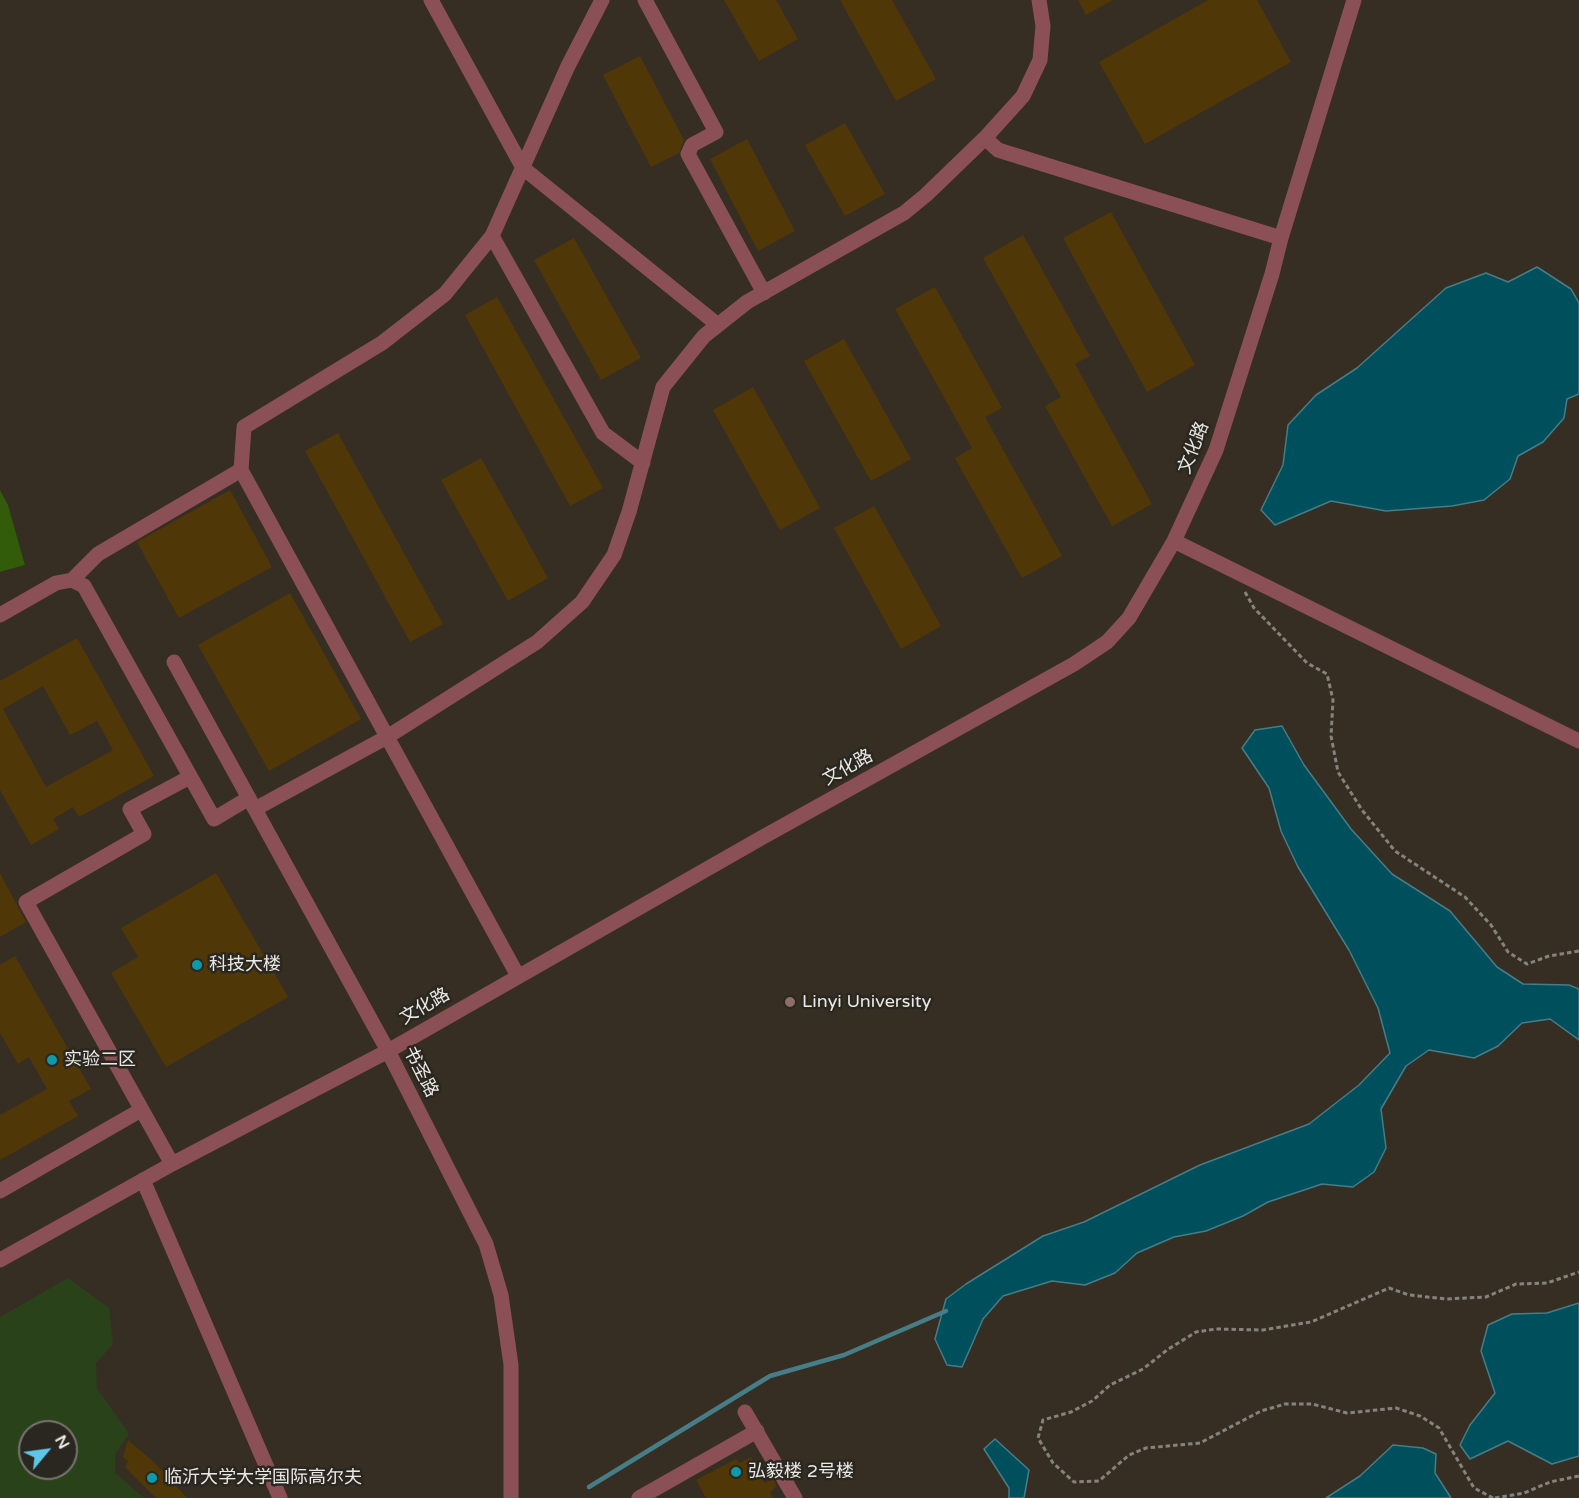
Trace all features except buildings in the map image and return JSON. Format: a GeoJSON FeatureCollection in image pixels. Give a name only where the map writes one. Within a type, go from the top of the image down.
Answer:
{"type":"FeatureCollection","features":[{"type":"Feature","properties":{"kind":"street"},"geometry":{"type":"LineString","coordinates":[[431,0],[523,168],[718,325]]}},
{"type":"Feature","properties":{"kind":"street"},"geometry":{"type":"LineString","coordinates":[[518,976],[241,470],[244,428],[391,336],[445,294],[492,236],[568,66],[602,0]]}},
{"type":"Feature","properties":{"kind":"street"},"geometry":{"type":"LineString","coordinates":[[645,0],[716,132],[692,146],[688,154],[764,293]]}},
{"type":"Feature","properties":{"kind":"street"},"geometry":{"type":"LineString","coordinates":[[72,580],[84,586],[214,819],[252,804],[387,737],[537,642],[582,602],[614,555],[629,512],[663,387],[704,336],[747,302],[904,213],[985,138],[1023,96],[1040,60],[1043,26],[1039,0]]}},
{"type":"Feature","properties":{"kind":"street","name":"文化路"},"geometry":{"type":"LineString","coordinates":[[0,1260],[172,1164],[388,1051],[1074,664],[1107,642],[1129,618],[1174,541],[1216,450],[1272,274],[1354,0]]}},
{"type":"Feature","properties":{"kind":"street"},"geometry":{"type":"LineString","coordinates":[[985,138],[998,150],[1281,238]]}},
{"type":"Feature","properties":{"kind":"street"},"geometry":{"type":"LineString","coordinates":[[492,236],[603,434],[643,463]]}},
{"type":"Feature","properties":{"kind":"street"},"geometry":{"type":"LineString","coordinates":[[0,615],[56,583],[72,580],[98,554],[241,470]]}},
{"type":"Feature","properties":{"kind":"street"},"geometry":{"type":"LineString","coordinates":[[1174,541],[1579,741]]}},
{"type":"Feature","properties":{"kind":"street","name":"书圣路"},"geometry":{"type":"LineString","coordinates":[[174,662],[388,1051],[486,1244],[501,1295],[511,1365],[511,1498]]}},
{"type":"Feature","properties":{"kind":"street"},"geometry":{"type":"LineString","coordinates":[[172,1164],[26,902],[144,834],[130,809],[190,777]]}},
{"type":"Feature","properties":{"kind":"street"},"geometry":{"type":"LineString","coordinates":[[0,1191],[141,1110]]}},
{"type":"Feature","properties":{"kind":"street"},"geometry":{"type":"LineString","coordinates":[[143,1180],[280,1498]]}},
{"type":"Feature","properties":{"kind":"street"},"geometry":{"type":"LineString","coordinates":[[745,1412],[795,1498]]}},
{"type":"Feature","properties":{"kind":"street"},"geometry":{"type":"LineString","coordinates":[[639,1498],[757,1431]]}},
{"type":"Feature","properties":{"kind":"path"},"geometry":{"type":"LineString","coordinates":[[1233,569],[1254,608],[1307,663],[1327,674],[1333,700],[1331,736],[1338,771],[1362,810],[1395,851],[1465,897],[1491,925],[1508,952],[1527,964],[1549,956],[1579,951]]}},
{"type":"Feature","properties":{"kind":"path"},"geometry":{"type":"LineString","coordinates":[[1579,1272],[1547,1283],[1516,1284],[1486,1297],[1447,1299],[1409,1295],[1389,1288],[1311,1322],[1263,1330],[1215,1329],[1196,1332],[1167,1350],[1143,1369],[1110,1385],[1092,1401],[1071,1412],[1043,1420],[1038,1438],[1053,1463],[1074,1482],[1099,1481],[1129,1455],[1146,1448],[1200,1443],[1261,1411],[1285,1404],[1312,1404],[1347,1413],[1396,1408],[1420,1416],[1439,1428],[1474,1488],[1494,1498],[1524,1493],[1550,1482],[1579,1476]]}},
{"type":"Feature","properties":{"kind":"shaded area","name":"Linyi University"},"geometry":{"type":"Polygon","coordinates":[[[0,0],[1579,0],[1579,1498],[0,1498],[0,572],[25,565],[8,505],[0,490],[0,0]]]}},
{"type":"Feature","properties":{"kind":"green space"},"geometry":{"type":"Polygon","coordinates":[[[0,490],[8,505],[25,565],[0,572],[0,490]]]}},
{"type":"Feature","properties":{"kind":"green space"},"geometry":{"type":"Polygon","coordinates":[[[68,1278],[109,1308],[113,1344],[96,1363],[97,1388],[129,1434],[115,1454],[115,1473],[144,1498],[0,1498],[0,1317],[68,1278]]]}},
{"type":"Feature","properties":{"kind":"water"},"geometry":{"type":"Polygon","coordinates":[[[1537,267],[1571,289],[1579,303],[1579,394],[1567,399],[1564,418],[1543,442],[1518,456],[1510,479],[1484,500],[1452,506],[1386,511],[1331,501],[1275,525],[1261,510],[1283,465],[1288,425],[1316,395],[1357,368],[1446,288],[1486,273],[1508,282],[1537,267]]]}},
{"type":"Feature","properties":{"kind":"water"},"geometry":{"type":"Polygon","coordinates":[[[1282,726],[1304,765],[1351,829],[1392,874],[1450,911],[1497,967],[1523,984],[1569,985],[1579,989],[1579,1040],[1550,1019],[1522,1023],[1498,1046],[1474,1058],[1429,1050],[1406,1066],[1381,1109],[1386,1148],[1374,1172],[1353,1187],[1322,1184],[1268,1202],[1243,1216],[1206,1231],[1174,1237],[1137,1253],[1115,1273],[1085,1285],[1052,1281],[1003,1296],[983,1319],[962,1367],[947,1365],[935,1339],[946,1299],[966,1284],[1043,1236],[1084,1222],[1200,1165],[1309,1124],[1359,1085],[1390,1053],[1378,1008],[1349,950],[1298,867],[1281,831],[1269,788],[1242,748],[1255,730],[1282,726]]]}},
{"type":"Feature","properties":{"kind":"water"},"geometry":{"type":"Polygon","coordinates":[[[1579,1303],[1579,1456],[1552,1464],[1508,1441],[1470,1459],[1460,1445],[1470,1425],[1495,1393],[1481,1351],[1488,1325],[1512,1314],[1547,1313],[1579,1303]]]}},
{"type":"Feature","properties":{"kind":"water"},"geometry":{"type":"Polygon","coordinates":[[[995,1439],[1029,1470],[1024,1498],[1009,1498],[1009,1488],[984,1449],[995,1439]]]}},
{"type":"Feature","properties":{"kind":"water"},"geometry":{"type":"Polygon","coordinates":[[[1393,1445],[1423,1448],[1436,1454],[1435,1473],[1451,1498],[1326,1498],[1360,1476],[1393,1445]]]}},
{"type":"Feature","properties":{"kind":"waterway"},"geometry":{"type":"LineString","coordinates":[[589,1487],[770,1376],[844,1355],[946,1311]]}},
{"type":"Feature","properties":{"kind":"place","name":"科技大楼"},"geometry":{"type":"Point","coordinates":[197,965]}},
{"type":"Feature","properties":{"kind":"place","name":"Linyi University"},"geometry":{"type":"Point","coordinates":[790,1002]}},
{"type":"Feature","properties":{"kind":"place","name":"实验二区"},"geometry":{"type":"Point","coordinates":[52,1060]}},
{"type":"Feature","properties":{"kind":"place","name":"弘毅楼 2号楼"},"geometry":{"type":"Point","coordinates":[736,1472]}},
{"type":"Feature","properties":{"kind":"place","name":"临沂大学大学国际高尔夫"},"geometry":{"type":"Point","coordinates":[152,1478]}}]}
